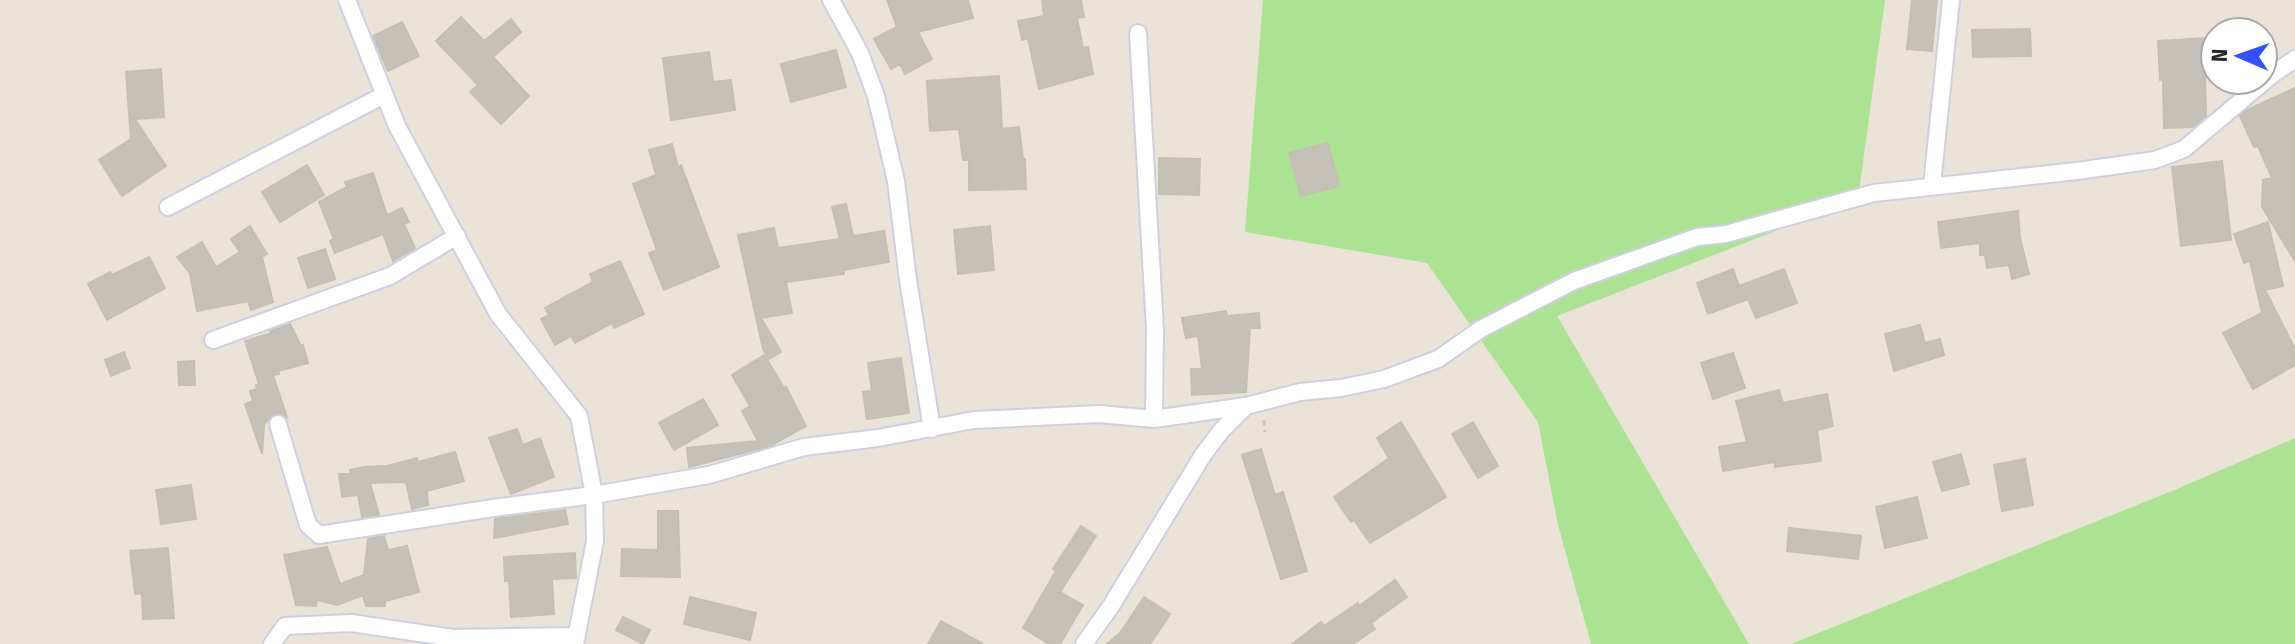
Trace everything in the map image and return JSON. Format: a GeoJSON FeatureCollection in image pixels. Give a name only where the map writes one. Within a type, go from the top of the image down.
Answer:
{"type":"FeatureCollection","features":[{"type":"Feature","properties":{"kind":"street"},"geometry":{"type":"LineString","coordinates":[[272,644],[285,626],[351,623],[453,638],[576,640],[595,541],[594,495],[579,416],[498,314],[397,126],[347,0]]}},
{"type":"Feature","properties":{"kind":"street"},"geometry":{"type":"LineString","coordinates":[[831,0],[860,53],[876,96],[896,181],[932,429]]}},
{"type":"Feature","properties":{"kind":"street"},"geometry":{"type":"LineString","coordinates":[[1932,185],[1951,0]]}},
{"type":"Feature","properties":{"kind":"street"},"geometry":{"type":"LineString","coordinates":[[1138,33],[1155,329],[1154,419]]}},
{"type":"Feature","properties":{"kind":"street"},"geometry":{"type":"LineString","coordinates":[[278,424],[308,525],[319,535],[709,475],[804,447],[974,420],[1099,414],[1154,419],[1246,406],[1300,392],[1384,379],[1438,359],[1481,329],[1574,281],[1697,237],[1726,234],[1874,193],[2077,171],[2169,157],[2184,149],[2295,59]]}},
{"type":"Feature","properties":{"kind":"street"},"geometry":{"type":"LineString","coordinates":[[168,207],[384,95]]}},
{"type":"Feature","properties":{"kind":"street"},"geometry":{"type":"LineString","coordinates":[[213,340],[390,276],[457,236]]}},
{"type":"Feature","properties":{"kind":"street"},"geometry":{"type":"LineString","coordinates":[[1084,644],[1111,606],[1203,455],[1246,406]]}},
{"type":"Feature","properties":{"kind":"green space"},"geometry":{"type":"Polygon","coordinates":[[[1263,0],[1885,0],[1858,199],[1557,316],[1749,644],[1591,644],[1558,525],[1538,422],[1427,263],[1245,232],[1263,0]]]}},
{"type":"Feature","properties":{"kind":"green space"},"geometry":{"type":"Polygon","coordinates":[[[2295,438],[2295,644],[1791,644],[2177,489],[2295,438]]]}},
{"type":"Feature","properties":{"kind":"building"},"geometry":{"type":"Polygon","coordinates":[[[887,0],[968,0],[973,18],[918,32],[932,59],[905,74],[900,64],[891,69],[874,39],[897,27],[887,0]]]}},
{"type":"Feature","properties":{"kind":"building"},"geometry":{"type":"Polygon","coordinates":[[[1042,0],[1081,0],[1084,17],[1077,18],[1083,48],[1088,47],[1093,74],[1039,89],[1028,38],[1022,40],[1018,21],[1044,16],[1042,0]]]}},
{"type":"Feature","properties":{"kind":"building"},"geometry":{"type":"Polygon","coordinates":[[[1912,0],[1937,0],[1932,51],[1907,49],[1912,0]]]}},
{"type":"Feature","properties":{"kind":"building"},"geometry":{"type":"Polygon","coordinates":[[[461,17],[484,41],[511,19],[521,32],[493,57],[529,96],[501,124],[470,92],[478,85],[436,41],[461,17]]]}},
{"type":"Feature","properties":{"kind":"building"},"geometry":{"type":"Polygon","coordinates":[[[402,22],[419,56],[388,71],[373,36],[402,22]]]}},
{"type":"Feature","properties":{"kind":"building"},"geometry":{"type":"Polygon","coordinates":[[[2030,29],[2031,56],[1973,57],[1972,30],[2030,29]]]}},
{"type":"Feature","properties":{"kind":"building"},"geometry":{"type":"Polygon","coordinates":[[[2199,38],[2199,96],[2205,96],[2206,116],[2193,127],[2164,128],[2158,41],[2199,38]]]}},
{"type":"Feature","properties":{"kind":"building"},"geometry":{"type":"Polygon","coordinates":[[[836,50],[846,87],[791,102],[781,64],[836,50]]]}},
{"type":"Feature","properties":{"kind":"building"},"geometry":{"type":"Polygon","coordinates":[[[709,52],[713,82],[731,80],[735,110],[671,120],[663,58],[709,52]]]}},
{"type":"Feature","properties":{"kind":"building"},"geometry":{"type":"Polygon","coordinates":[[[161,69],[164,117],[135,119],[166,166],[122,196],[99,160],[131,139],[126,72],[161,69]]]}},
{"type":"Feature","properties":{"kind":"building"},"geometry":{"type":"Polygon","coordinates":[[[999,76],[1002,129],[1019,127],[1026,189],[969,190],[969,160],[963,160],[959,129],[930,131],[927,81],[999,76]]]}},
{"type":"Feature","properties":{"kind":"building"},"geometry":{"type":"Polygon","coordinates":[[[2295,88],[2295,261],[2262,207],[2263,180],[2272,178],[2240,116],[2295,88]]]}},
{"type":"Feature","properties":{"kind":"building"},"geometry":{"type":"Polygon","coordinates":[[[1328,143],[1339,186],[1301,196],[1289,153],[1328,143]]]}},
{"type":"Feature","properties":{"kind":"building"},"geometry":{"type":"Polygon","coordinates":[[[672,144],[678,167],[681,165],[719,267],[664,290],[649,253],[657,250],[633,184],[656,175],[649,150],[672,144]]]}},
{"type":"Feature","properties":{"kind":"building"},"geometry":{"type":"Polygon","coordinates":[[[1159,158],[1200,159],[1199,195],[1159,194],[1159,158]]]}},
{"type":"Feature","properties":{"kind":"building"},"geometry":{"type":"Polygon","coordinates":[[[2222,161],[2231,240],[2181,246],[2172,167],[2222,161]]]}},
{"type":"Feature","properties":{"kind":"building"},"geometry":{"type":"Polygon","coordinates":[[[307,165],[324,195],[280,222],[262,192],[307,165]]]}},
{"type":"Feature","properties":{"kind":"building"},"geometry":{"type":"Polygon","coordinates":[[[373,173],[387,215],[402,208],[409,222],[404,224],[415,248],[393,261],[383,234],[335,253],[330,241],[334,239],[319,202],[347,187],[345,182],[373,173]]]}},
{"type":"Feature","properties":{"kind":"building"},"geometry":{"type":"Polygon","coordinates":[[[846,204],[853,236],[884,231],[889,262],[843,270],[844,274],[786,282],[792,313],[761,318],[781,352],[769,359],[763,349],[738,235],[774,228],[778,248],[840,239],[832,207],[846,204]]]}},
{"type":"Feature","properties":{"kind":"building"},"geometry":{"type":"Polygon","coordinates":[[[2018,211],[2020,238],[2029,274],[2012,279],[2009,265],[1987,268],[1985,255],[1980,255],[1980,243],[1941,248],[1938,222],[2018,211]]]}},
{"type":"Feature","properties":{"kind":"building"},"geometry":{"type":"Polygon","coordinates":[[[2268,222],[2283,286],[2265,290],[2295,349],[2295,365],[2253,389],[2223,333],[2262,313],[2250,261],[2244,263],[2234,234],[2268,222]]]}},
{"type":"Feature","properties":{"kind":"building"},"geometry":{"type":"Polygon","coordinates":[[[250,226],[267,254],[262,257],[273,302],[251,310],[248,301],[197,311],[190,273],[177,257],[202,242],[216,267],[240,252],[231,239],[250,226]]]}},
{"type":"Feature","properties":{"kind":"building"},"geometry":{"type":"Polygon","coordinates":[[[990,226],[994,270],[958,274],[954,230],[990,226]]]}},
{"type":"Feature","properties":{"kind":"building"},"geometry":{"type":"Polygon","coordinates":[[[325,249],[335,279],[308,288],[298,258],[325,249]]]}},
{"type":"Feature","properties":{"kind":"building"},"geometry":{"type":"Polygon","coordinates":[[[149,257],[165,288],[107,320],[88,284],[149,257]]]}},
{"type":"Feature","properties":{"kind":"building"},"geometry":{"type":"Polygon","coordinates":[[[620,261],[644,314],[614,328],[612,323],[575,343],[571,336],[555,345],[541,319],[549,315],[545,308],[593,282],[590,274],[620,261]]]}},
{"type":"Feature","properties":{"kind":"building"},"geometry":{"type":"Polygon","coordinates":[[[1733,269],[1739,286],[1784,269],[1797,303],[1756,318],[1748,299],[1708,314],[1697,283],[1733,269]]]}},
{"type":"Feature","properties":{"kind":"building"},"geometry":{"type":"Polygon","coordinates":[[[1226,311],[1227,316],[1259,313],[1260,328],[1250,328],[1246,392],[1192,395],[1191,369],[1202,369],[1198,336],[1186,338],[1182,318],[1226,311]]]}},
{"type":"Feature","properties":{"kind":"building"},"geometry":{"type":"Polygon","coordinates":[[[290,324],[303,345],[308,363],[273,375],[287,417],[280,413],[270,417],[264,425],[262,454],[245,404],[253,401],[250,391],[257,389],[256,385],[259,384],[245,341],[290,324]]]}},
{"type":"Feature","properties":{"kind":"building"},"geometry":{"type":"Polygon","coordinates":[[[1920,325],[1925,343],[1940,339],[1944,355],[1894,371],[1885,334],[1920,325]]]}},
{"type":"Feature","properties":{"kind":"building"},"geometry":{"type":"Polygon","coordinates":[[[124,352],[130,368],[111,376],[105,360],[124,352]]]}},
{"type":"Feature","properties":{"kind":"building"},"geometry":{"type":"Polygon","coordinates":[[[1733,353],[1745,388],[1713,399],[1701,363],[1733,353]]]}},
{"type":"Feature","properties":{"kind":"building"},"geometry":{"type":"Polygon","coordinates":[[[764,355],[786,387],[806,426],[770,446],[689,467],[687,448],[758,441],[742,411],[750,406],[732,375],[764,355]]]}},
{"type":"Feature","properties":{"kind":"building"},"geometry":{"type":"Polygon","coordinates":[[[901,358],[909,413],[867,419],[863,392],[872,391],[868,363],[901,358]]]}},
{"type":"Feature","properties":{"kind":"building"},"geometry":{"type":"Polygon","coordinates":[[[194,361],[195,385],[179,385],[178,362],[194,361]]]}},
{"type":"Feature","properties":{"kind":"building"},"geometry":{"type":"Polygon","coordinates":[[[1779,390],[1783,403],[1827,394],[1833,426],[1817,430],[1821,461],[1775,467],[1775,462],[1723,471],[1719,447],[1747,442],[1736,401],[1779,390]]]}},
{"type":"Feature","properties":{"kind":"building"},"geometry":{"type":"Polygon","coordinates":[[[703,399],[718,425],[674,450],[659,423],[703,399]]]}},
{"type":"Feature","properties":{"kind":"building"},"geometry":{"type":"Polygon","coordinates":[[[1401,422],[1446,497],[1370,543],[1334,497],[1389,458],[1377,438],[1401,422]]]}},
{"type":"Feature","properties":{"kind":"building"},"geometry":{"type":"Polygon","coordinates":[[[1473,422],[1498,466],[1478,478],[1452,434],[1473,422]]]}},
{"type":"Feature","properties":{"kind":"building"},"geometry":{"type":"Polygon","coordinates":[[[517,429],[523,445],[540,438],[554,477],[511,494],[489,438],[517,429]]]}},
{"type":"Feature","properties":{"kind":"building"},"geometry":{"type":"Polygon","coordinates":[[[1261,449],[1275,495],[1283,492],[1307,571],[1281,579],[1242,455],[1261,449]]]}},
{"type":"Feature","properties":{"kind":"building"},"geometry":{"type":"Polygon","coordinates":[[[455,452],[464,481],[427,491],[428,505],[412,509],[406,482],[370,483],[379,515],[362,517],[358,495],[342,497],[339,474],[351,474],[350,470],[387,466],[417,458],[418,462],[455,452]]]}},
{"type":"Feature","properties":{"kind":"building"},"geometry":{"type":"Polygon","coordinates":[[[1961,454],[1969,484],[1942,491],[1933,462],[1961,454]]]}},
{"type":"Feature","properties":{"kind":"building"},"geometry":{"type":"Polygon","coordinates":[[[2025,459],[2033,505],[2002,511],[1994,465],[2025,459]]]}},
{"type":"Feature","properties":{"kind":"building"},"geometry":{"type":"Polygon","coordinates":[[[191,485],[196,519],[161,524],[156,490],[191,485]]]}},
{"type":"Feature","properties":{"kind":"building"},"geometry":{"type":"Polygon","coordinates":[[[1917,497],[1927,538],[1885,548],[1876,507],[1917,497]]]}},
{"type":"Feature","properties":{"kind":"building"},"geometry":{"type":"Polygon","coordinates":[[[565,510],[568,524],[494,538],[495,519],[565,510]]]}},
{"type":"Feature","properties":{"kind":"building"},"geometry":{"type":"Polygon","coordinates":[[[658,511],[678,511],[680,577],[621,576],[622,549],[658,550],[658,511]]]}},
{"type":"Feature","properties":{"kind":"building"},"geometry":{"type":"Polygon","coordinates":[[[1081,526],[1096,536],[1060,592],[1083,605],[1060,644],[1049,644],[1023,628],[1056,571],[1053,569],[1081,526]]]}},
{"type":"Feature","properties":{"kind":"building"},"geometry":{"type":"Polygon","coordinates":[[[1789,528],[1861,536],[1858,559],[1787,551],[1789,528]]]}},
{"type":"Feature","properties":{"kind":"building"},"geometry":{"type":"Polygon","coordinates":[[[384,536],[388,550],[407,546],[419,592],[385,601],[385,606],[366,606],[363,595],[337,605],[317,600],[316,606],[296,605],[284,555],[327,547],[340,584],[364,575],[368,539],[384,536]]]}},
{"type":"Feature","properties":{"kind":"building"},"geometry":{"type":"Polygon","coordinates":[[[168,548],[174,618],[143,619],[142,593],[135,594],[130,551],[168,548]]]}},
{"type":"Feature","properties":{"kind":"building"},"geometry":{"type":"Polygon","coordinates":[[[575,553],[576,578],[552,579],[554,614],[511,617],[504,557],[575,553]]]}},
{"type":"Feature","properties":{"kind":"building"},"geometry":{"type":"Polygon","coordinates":[[[1395,580],[1407,597],[1371,623],[1375,629],[1353,644],[1292,644],[1321,622],[1324,626],[1395,580]]]}},
{"type":"Feature","properties":{"kind":"building"},"geometry":{"type":"Polygon","coordinates":[[[690,597],[756,613],[750,640],[684,624],[690,597]]]}},
{"type":"Feature","properties":{"kind":"building"},"geometry":{"type":"Polygon","coordinates":[[[1144,597],[1170,614],[1150,644],[1107,644],[1120,633],[1144,597]]]}},
{"type":"Feature","properties":{"kind":"building"},"geometry":{"type":"Polygon","coordinates":[[[623,617],[650,630],[643,644],[616,630],[623,617]]]}},
{"type":"Feature","properties":{"kind":"building"},"geometry":{"type":"Polygon","coordinates":[[[941,621],[983,644],[928,644],[941,621]]]}}]}
